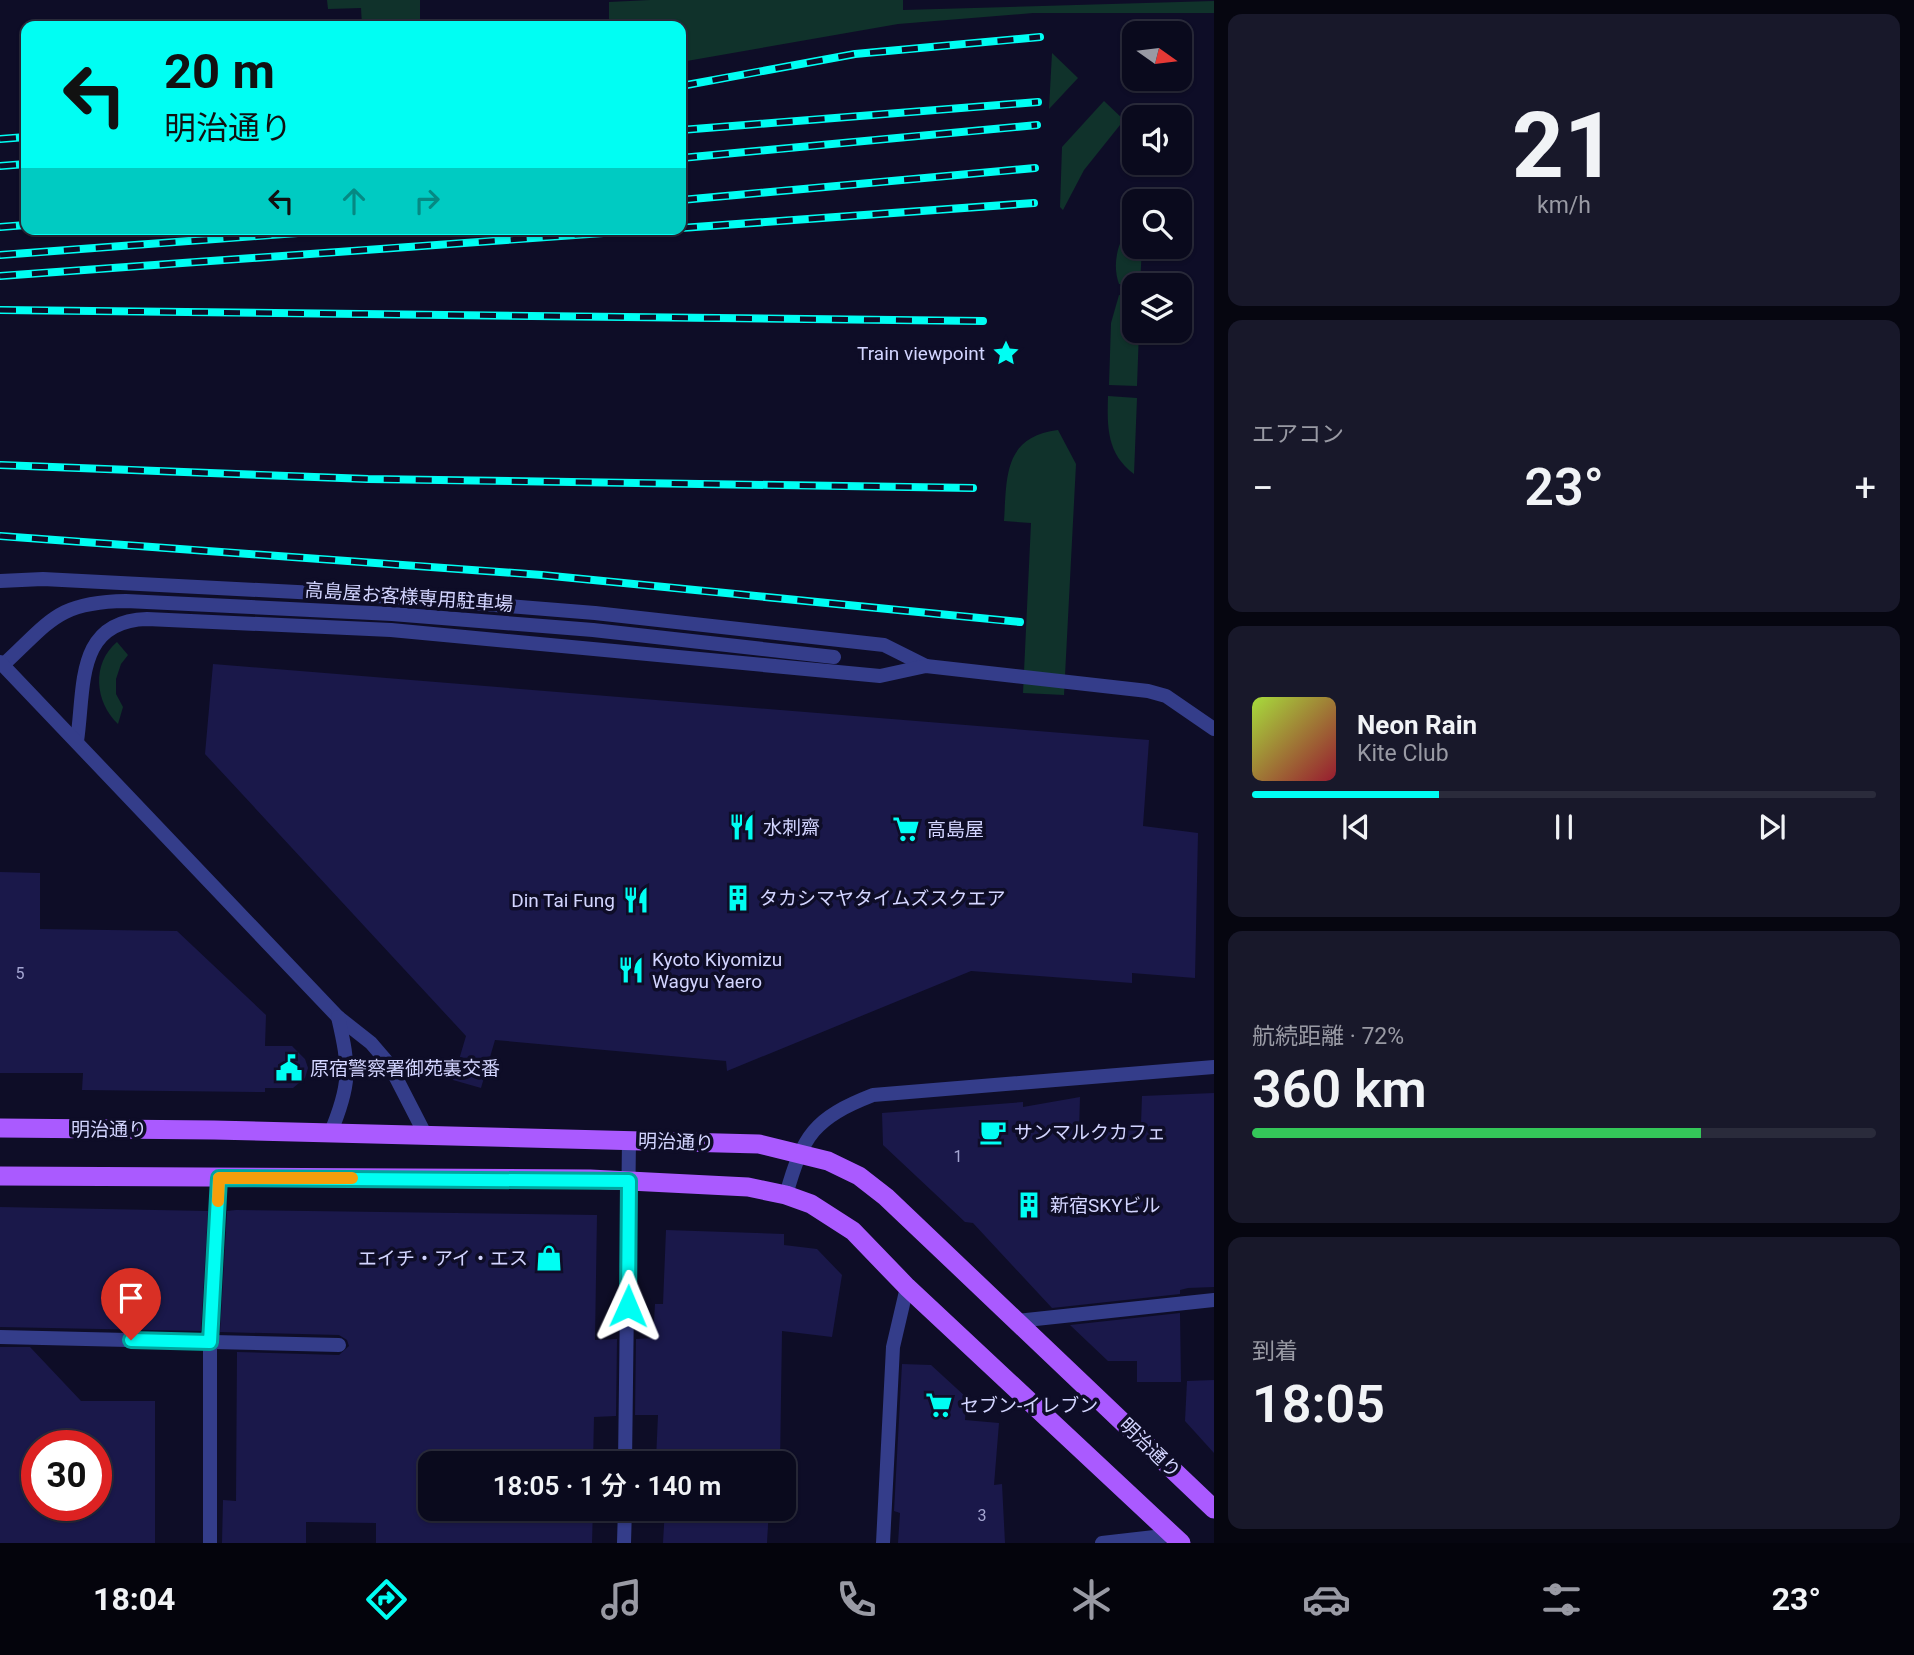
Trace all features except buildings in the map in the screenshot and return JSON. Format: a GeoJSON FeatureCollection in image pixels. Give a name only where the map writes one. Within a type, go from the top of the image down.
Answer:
{"type":"FeatureCollection","features":[{"type":"Feature","properties":{"kind":"main road","name":"明治通り"},"geometry":{"type":"LineString","coordinates":[[0,1128],[629,1140],[760,1144],[799,1151],[859,1176],[886,1197],[1214,1508]]}},
{"type":"Feature","properties":{"kind":"main road"},"geometry":{"type":"LineString","coordinates":[[0,1176],[629,1181],[748,1187],[786,1195],[834,1217],[853,1231],[907,1287],[1177,1539]]}},
{"type":"Feature","properties":{"kind":"street"},"geometry":{"type":"LineString","coordinates":[[0,581],[43,579],[394,597],[595,613],[884,645],[926,666]]}},
{"type":"Feature","properties":{"kind":"street","name":"高島屋お客様専用駐車場"},"geometry":{"type":"LineString","coordinates":[[1,663],[69,608],[100,601],[393,614],[580,629],[834,657]]}},
{"type":"Feature","properties":{"kind":"street"},"geometry":{"type":"LineString","coordinates":[[77,741],[90,651],[104,630],[129,619],[391,630],[880,676],[926,666],[1148,691],[1166,696],[1214,729]]}},
{"type":"Feature","properties":{"kind":"street"},"geometry":{"type":"LineString","coordinates":[[1,663],[338,1017],[371,1043],[389,1064],[426,1136]]}},
{"type":"Feature","properties":{"kind":"street"},"geometry":{"type":"LineString","coordinates":[[330,1134],[345,1097],[348,1064],[338,1017]]}},
{"type":"Feature","properties":{"kind":"street"},"geometry":{"type":"LineString","coordinates":[[786,1195],[799,1151],[818,1125],[842,1107],[873,1095],[1214,1067]]}},
{"type":"Feature","properties":{"kind":"street"},"geometry":{"type":"LineString","coordinates":[[625,1451],[629,1140]]}},
{"type":"Feature","properties":{"kind":"street"},"geometry":{"type":"LineString","coordinates":[[210,1543],[210,1342],[219,1178]]}},
{"type":"Feature","properties":{"kind":"street"},"geometry":{"type":"LineString","coordinates":[[883,1543],[894,1347],[907,1287]]}},
{"type":"Feature","properties":{"kind":"street"},"geometry":{"type":"LineString","coordinates":[[1017,1321],[1214,1300]]}},
{"type":"Feature","properties":{"kind":"street"},"geometry":{"type":"LineString","coordinates":[[0,1337],[339,1345]]}},
{"type":"Feature","properties":{"kind":"street"},"geometry":{"type":"LineString","coordinates":[[624,1543],[625,1521]]}},
{"type":"Feature","properties":{"kind":"street"},"geometry":{"type":"LineString","coordinates":[[1102,1543],[1177,1539]]}},
{"type":"Feature","properties":{"kind":"green space"},"geometry":{"type":"Polygon","coordinates":[[[327,0],[420,0],[420,21],[362,21],[361,8],[328,9],[327,0]]]}},
{"type":"Feature","properties":{"kind":"green space"},"geometry":{"type":"Polygon","coordinates":[[[903,0],[903,10],[1214,1],[1214,13],[1033,13],[898,24],[686,61],[686,21],[609,21],[609,2],[903,0]]]}},
{"type":"Feature","properties":{"kind":"green space"},"geometry":{"type":"Polygon","coordinates":[[[1052,53],[1078,78],[1049,109],[1052,53]]]}},
{"type":"Feature","properties":{"kind":"green space"},"geometry":{"type":"Polygon","coordinates":[[[1104,101],[1122,118],[1122,122],[1084,170],[1063,210],[1060,207],[1062,147],[1104,101]]]}},
{"type":"Feature","properties":{"kind":"green space"},"geometry":{"type":"Polygon","coordinates":[[[1122,239],[1122,259],[1141,259],[1141,273],[1122,273],[1122,284],[1119,284],[1117,276],[1118,250],[1122,239]]]}},
{"type":"Feature","properties":{"kind":"green space"},"geometry":{"type":"Polygon","coordinates":[[[1119,295],[1122,295],[1122,343],[1139,343],[1137,386],[1109,385],[1111,323],[1119,295]]]}},
{"type":"Feature","properties":{"kind":"green space"},"geometry":{"type":"Polygon","coordinates":[[[1108,396],[1137,398],[1134,474],[1118,458],[1110,440],[1108,396]]]}},
{"type":"Feature","properties":{"kind":"green space"},"geometry":{"type":"Polygon","coordinates":[[[1058,430],[1076,464],[1064,695],[1023,693],[1031,523],[1004,521],[1006,489],[1012,462],[1018,450],[1040,434],[1058,430]]]}},
{"type":"Feature","properties":{"kind":"green space"},"geometry":{"type":"Polygon","coordinates":[[[117,642],[128,655],[121,664],[116,679],[116,694],[123,707],[118,724],[104,705],[99,683],[103,661],[117,642]]]}},
{"type":"Feature","properties":{"kind":"railway"},"geometry":{"type":"LineString","coordinates":[[686,85],[855,54],[1040,37]]}},
{"type":"Feature","properties":{"kind":"railway"},"geometry":{"type":"LineString","coordinates":[[686,130],[1038,102]]}},
{"type":"Feature","properties":{"kind":"railway"},"geometry":{"type":"LineString","coordinates":[[686,158],[1037,125]]}},
{"type":"Feature","properties":{"kind":"railway"},"geometry":{"type":"LineString","coordinates":[[0,139],[21,137]]}},
{"type":"Feature","properties":{"kind":"railway"},"geometry":{"type":"LineString","coordinates":[[0,166],[21,164]]}},
{"type":"Feature","properties":{"kind":"railway"},"geometry":{"type":"LineString","coordinates":[[686,200],[1035,168]]}},
{"type":"Feature","properties":{"kind":"railway"},"geometry":{"type":"LineString","coordinates":[[686,228],[1034,203]]}},
{"type":"Feature","properties":{"kind":"railway"},"geometry":{"type":"LineString","coordinates":[[0,227],[21,225]]}},
{"type":"Feature","properties":{"kind":"railway"},"geometry":{"type":"LineString","coordinates":[[0,255],[271,235]]}},
{"type":"Feature","properties":{"kind":"railway"},"geometry":{"type":"LineString","coordinates":[[0,276],[576,235]]}},
{"type":"Feature","properties":{"kind":"railway"},"geometry":{"type":"LineString","coordinates":[[0,310],[983,321]]}},
{"type":"Feature","properties":{"kind":"railway"},"geometry":{"type":"LineString","coordinates":[[0,465],[368,479],[973,488]]}},
{"type":"Feature","properties":{"kind":"railway"},"geometry":{"type":"LineString","coordinates":[[0,536],[542,575],[1020,622]]}},
{"type":"Feature","properties":{"kind":"slow traffic"},"geometry":{"type":"LineString","coordinates":[[218,1201],[219,1178],[352,1178]]}},
{"type":"Feature","properties":{"kind":"place","name":"Train viewpoint"},"geometry":{"type":"Point","coordinates":[1006,353]}},
{"type":"Feature","properties":{"kind":"place","name":"水刺齋"},"geometry":{"type":"Point","coordinates":[742,827]}},
{"type":"Feature","properties":{"kind":"place","name":"高島屋"},"geometry":{"type":"Point","coordinates":[906,829]}},
{"type":"Feature","properties":{"kind":"place","name":"タカシマヤタイムズスクエア"},"geometry":{"type":"Point","coordinates":[738,898]}},
{"type":"Feature","properties":{"kind":"place","name":"Din Tai Fung"},"geometry":{"type":"Point","coordinates":[636,900]}},
{"type":"Feature","properties":{"kind":"place","name":"Kyoto Kiyomizu Wagyu Yaero"},"geometry":{"type":"Point","coordinates":[631,970]}},
{"type":"Feature","properties":{"kind":"place","name":"原宿警察署御苑裏交番"},"geometry":{"type":"Point","coordinates":[289,1068]}},
{"type":"Feature","properties":{"kind":"place","name":"サンマルクカフェ"},"geometry":{"type":"Point","coordinates":[993,1132]}},
{"type":"Feature","properties":{"kind":"place","name":"新宿SKYビル"},"geometry":{"type":"Point","coordinates":[1029,1205]}},
{"type":"Feature","properties":{"kind":"place","name":"エイチ・アイ・エス"},"geometry":{"type":"Point","coordinates":[549,1258]}},
{"type":"Feature","properties":{"kind":"place","name":"セブン-イレブン"},"geometry":{"type":"Point","coordinates":[939,1405]}},
{"type":"Feature","properties":{"kind":"route"},"geometry":{"type":"LineString","coordinates":[[131,1340],[210,1342],[219,1178],[563,1178],[629,1181],[628,1306]]}}]}
